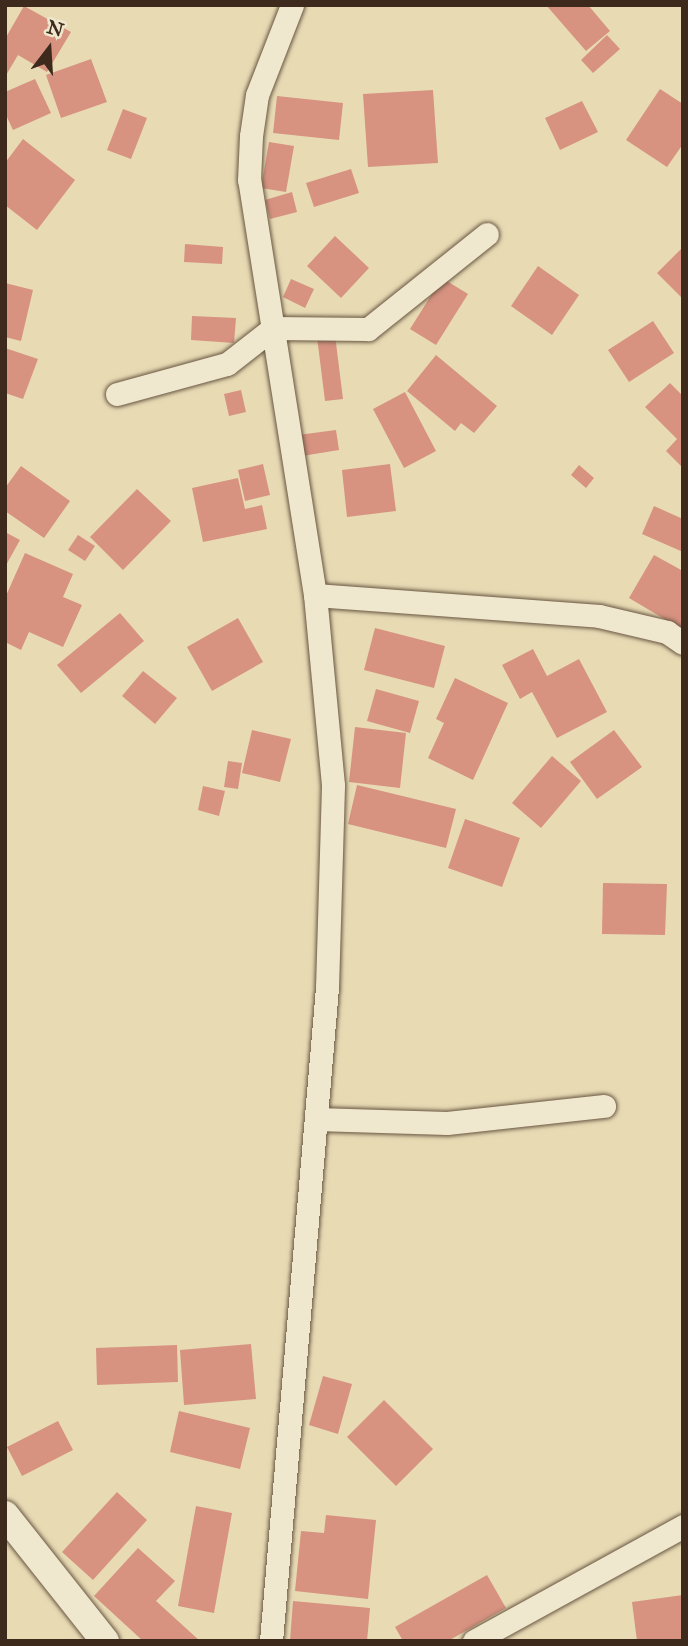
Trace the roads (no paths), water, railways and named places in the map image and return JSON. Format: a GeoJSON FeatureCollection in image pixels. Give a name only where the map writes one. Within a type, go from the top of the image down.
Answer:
{"type":"FeatureCollection","features":[{"type":"Feature","properties":{"kind":"street"},"geometry":{"type":"LineString","coordinates":[[271,1641],[327,988],[333,785],[315,595],[250,180],[251,136],[257,95],[292,5]]}},
{"type":"Feature","properties":{"kind":"street"},"geometry":{"type":"LineString","coordinates":[[117,394],[227,364],[273,328],[368,329],[486,234]]}},
{"type":"Feature","properties":{"kind":"street"},"geometry":{"type":"LineString","coordinates":[[315,595],[599,615],[667,632],[683,643]]}},
{"type":"Feature","properties":{"kind":"street"},"geometry":{"type":"LineString","coordinates":[[316,1119],[447,1124],[604,1106]]}},
{"type":"Feature","properties":{"kind":"street"},"geometry":{"type":"LineString","coordinates":[[5,1515],[105,1641]]}},
{"type":"Feature","properties":{"kind":"street"},"geometry":{"type":"LineString","coordinates":[[474,1641],[683,1526]]}}]}
